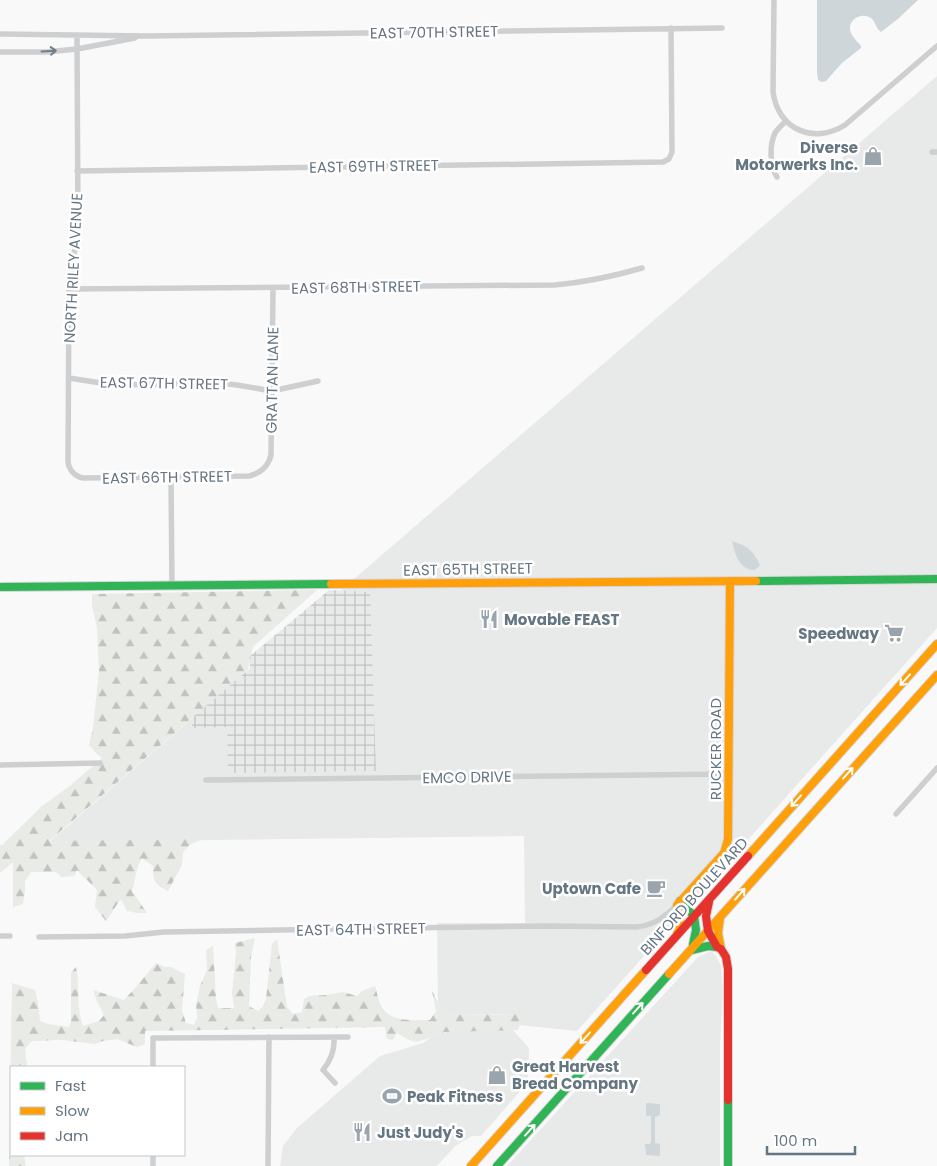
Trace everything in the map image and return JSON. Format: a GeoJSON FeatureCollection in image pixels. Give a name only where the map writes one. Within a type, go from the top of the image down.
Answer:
{"type":"FeatureCollection","features":[{"type":"Feature","properties":{"kind":"street"},"geometry":{"type":"LineString","coordinates":[[774,0],[773,92],[777,108],[786,121],[798,130],[808,133],[830,133],[838,130],[937,46]]}},
{"type":"Feature","properties":{"kind":"street","name":"EAST 69TH STREET"},"geometry":{"type":"LineString","coordinates":[[78,170],[663,162],[669,159],[672,152],[671,28]]}},
{"type":"Feature","properties":{"kind":"street","name":"EAST 70TH STREET"},"geometry":{"type":"LineString","coordinates":[[0,34],[147,36],[722,28]]}},
{"type":"Feature","properties":{"kind":"street","name":"NORTH RILEY AVENUE"},"geometry":{"type":"LineString","coordinates":[[71,471],[68,460],[69,289],[78,228],[77,34]]}},
{"type":"Feature","properties":{"kind":"street","name":"EAST 70TH STREET"},"geometry":{"type":"LineString","coordinates":[[0,52],[46,52],[77,49],[147,36]]}},
{"type":"Feature","properties":{"kind":"street"},"geometry":{"type":"LineString","coordinates":[[777,177],[772,167],[772,144],[775,133],[786,121]]}},
{"type":"Feature","properties":{"kind":"street","name":"EAST 68TH STREET"},"geometry":{"type":"LineString","coordinates":[[69,289],[555,285],[592,281],[642,268]]}},
{"type":"Feature","properties":{"kind":"street","name":"GRATTAN LANE"},"geometry":{"type":"LineString","coordinates":[[263,470],[269,462],[271,455],[273,288]]}},
{"type":"Feature","properties":{"kind":"street","name":"EAST 67TH STREET"},"geometry":{"type":"LineString","coordinates":[[69,378],[114,385],[219,383],[272,391],[318,381]]}},
{"type":"Feature","properties":{"kind":"street","name":"EAST 66TH STREET"},"geometry":{"type":"LineString","coordinates":[[71,471],[83,478],[249,476],[263,470]]}},
{"type":"Feature","properties":{"kind":"street"},"geometry":{"type":"LineString","coordinates":[[171,477],[172,586]]}},
{"type":"Feature","properties":{"kind":"street","name":"EAST 65TH STREET"},"geometry":{"type":"LineString","coordinates":[[0,587],[937,579]]}},
{"type":"Feature","properties":{"kind":"street","name":"RUCKER ROAD"},"geometry":{"type":"LineString","coordinates":[[678,903],[718,860],[726,847],[728,839],[730,581]]}},
{"type":"Feature","properties":{"kind":"street","name":"BINFORD BOULEVARD"},"geometry":{"type":"LineString","coordinates":[[471,1166],[937,644]]}},
{"type":"Feature","properties":{"kind":"street"},"geometry":{"type":"LineString","coordinates":[[497,1166],[937,675]]}},
{"type":"Feature","properties":{"kind":"street"},"geometry":{"type":"LineString","coordinates":[[0,764],[100,763]]}},
{"type":"Feature","properties":{"kind":"street"},"geometry":{"type":"LineString","coordinates":[[896,814],[937,768]]}},
{"type":"Feature","properties":{"kind":"street","name":"EMCO DRIVE"},"geometry":{"type":"LineString","coordinates":[[206,780],[729,774]]}},
{"type":"Feature","properties":{"kind":"street"},"geometry":{"type":"LineString","coordinates":[[711,897],[705,912],[705,921],[708,931],[726,957],[728,969],[728,1166]]}},
{"type":"Feature","properties":{"kind":"street"},"geometry":{"type":"LineString","coordinates":[[678,903],[694,916],[697,925],[697,935],[689,951]]}},
{"type":"Feature","properties":{"kind":"street"},"geometry":{"type":"LineString","coordinates":[[677,936],[680,925],[678,903]]}},
{"type":"Feature","properties":{"kind":"street","name":"EAST 64TH STREET"},"geometry":{"type":"LineString","coordinates":[[39,937],[316,929],[546,926],[637,927],[658,921],[678,903]]}},
{"type":"Feature","properties":{"kind":"street"},"geometry":{"type":"LineString","coordinates":[[719,948],[720,918]]}},
{"type":"Feature","properties":{"kind":"street"},"geometry":{"type":"LineString","coordinates":[[0,936],[10,936]]}},
{"type":"Feature","properties":{"kind":"street"},"geometry":{"type":"LineString","coordinates":[[689,951],[705,945],[719,948]]}},
{"type":"Feature","properties":{"kind":"street"},"geometry":{"type":"LineString","coordinates":[[153,1066],[153,1038],[348,1036]]}},
{"type":"Feature","properties":{"kind":"street"},"geometry":{"type":"LineString","coordinates":[[268,1166],[269,1037]]}},
{"type":"Feature","properties":{"kind":"street"},"geometry":{"type":"LineString","coordinates":[[334,1037],[333,1053],[323,1070],[335,1083]]}},
{"type":"Feature","properties":{"kind":"shaded area"},"geometry":{"type":"Polygon","coordinates":[[[817,0],[918,0],[881,32],[869,17],[861,16],[854,19],[850,29],[861,48],[842,63],[826,81],[822,82],[818,80],[817,72],[817,0]]]}},
{"type":"Feature","properties":{"kind":"shaded area"},"geometry":{"type":"Polygon","coordinates":[[[937,76],[937,628],[577,1031],[519,1025],[521,1019],[519,1014],[445,1015],[438,1004],[437,923],[525,923],[524,836],[49,842],[937,76]]]}},
{"type":"Feature","properties":{"kind":"shaded area"},"geometry":{"type":"Polygon","coordinates":[[[732,541],[752,552],[760,565],[754,570],[745,567],[737,558],[732,541]]]}},
{"type":"Feature","properties":{"kind":"shaded area"},"geometry":{"type":"Polygon","coordinates":[[[329,590],[370,592],[376,771],[233,773],[228,768],[227,727],[192,728],[193,715],[232,680],[250,670],[250,656],[329,590]]]}},
{"type":"Feature","properties":{"kind":"shaded area"},"geometry":{"type":"Polygon","coordinates":[[[709,952],[716,956],[721,966],[723,991],[720,1046],[720,1166],[507,1166],[698,957],[709,952]]]}},
{"type":"Feature","properties":{"kind":"shaded area"},"geometry":{"type":"Polygon","coordinates":[[[445,1028],[511,1028],[529,1048],[528,1082],[481,1136],[472,1136],[455,1146],[437,1166],[280,1166],[283,1146],[297,1128],[380,1056],[423,1043],[445,1028]]]}},
{"type":"Feature","properties":{"kind":"shaded area"},"geometry":{"type":"Polygon","coordinates":[[[646,1103],[660,1104],[660,1115],[655,1117],[655,1143],[660,1144],[660,1156],[646,1155],[645,1144],[650,1144],[651,1142],[651,1116],[646,1116],[646,1103]]]}},
{"type":"Feature","properties":{"kind":"green space"},"geometry":{"type":"Polygon","coordinates":[[[317,590],[253,647],[248,670],[49,841],[203,839],[191,844],[183,852],[182,865],[168,891],[155,882],[153,866],[142,858],[138,866],[132,891],[147,913],[127,911],[121,899],[106,921],[95,907],[97,890],[77,870],[74,876],[62,877],[56,872],[31,872],[25,881],[23,904],[13,907],[13,862],[0,873],[0,845],[42,806],[71,785],[102,758],[89,745],[93,728],[99,671],[97,628],[92,605],[92,594],[317,590]]]}},
{"type":"Feature","properties":{"kind":"green space"},"geometry":{"type":"Polygon","coordinates":[[[255,938],[251,957],[249,1006],[258,1011],[266,999],[272,944],[277,939],[287,1007],[293,1014],[302,1012],[304,999],[309,996],[343,992],[357,996],[362,991],[375,986],[381,1006],[396,1018],[430,1020],[436,1011],[432,991],[445,1015],[520,1014],[522,1019],[518,1030],[443,1032],[442,1034],[417,1042],[397,1033],[393,1040],[387,1039],[385,1027],[145,1031],[145,1044],[137,1047],[117,1039],[95,1044],[62,1040],[32,1041],[25,1049],[27,1066],[11,1066],[12,983],[35,990],[40,1021],[69,1027],[71,1022],[71,973],[76,967],[83,1026],[99,1021],[104,1015],[93,990],[124,1000],[156,963],[164,967],[171,967],[185,974],[182,1010],[186,1023],[194,1025],[197,1018],[196,1004],[200,986],[207,970],[206,950],[213,946],[218,1008],[234,1008],[232,994],[236,952],[235,943],[255,938]]]}},
{"type":"Feature","properties":{"kind":"green space"},"geometry":{"type":"Polygon","coordinates":[[[10,1105],[10,1156],[24,1156],[26,1166],[9,1166],[10,1105]]]}},
{"type":"Feature","properties":{"kind":"traffic: fast"},"geometry":{"type":"LineString","coordinates":[[756,581],[937,579]]}},
{"type":"Feature","properties":{"kind":"traffic: fast"},"geometry":{"type":"LineString","coordinates":[[0,587],[331,584]]}},
{"type":"Feature","properties":{"kind":"traffic: fast"},"geometry":{"type":"LineString","coordinates":[[680,901],[694,916]]}},
{"type":"Feature","properties":{"kind":"traffic: fast"},"geometry":{"type":"LineString","coordinates":[[693,944],[696,930],[694,916]]}},
{"type":"Feature","properties":{"kind":"traffic: fast"},"geometry":{"type":"LineString","coordinates":[[692,950],[708,946],[717,947]]}},
{"type":"Feature","properties":{"kind":"traffic: fast"},"geometry":{"type":"LineString","coordinates":[[497,1166],[669,974]]}},
{"type":"Feature","properties":{"kind":"traffic: fast"},"geometry":{"type":"LineString","coordinates":[[728,1100],[728,1166]]}},
{"type":"Feature","properties":{"kind":"traffic: slow"},"geometry":{"type":"LineString","coordinates":[[677,934],[680,925],[677,905],[724,853],[728,839],[730,581]]}},
{"type":"Feature","properties":{"kind":"traffic: slow"},"geometry":{"type":"LineString","coordinates":[[331,584],[756,581]]}},
{"type":"Feature","properties":{"kind":"traffic: slow"},"geometry":{"type":"LineString","coordinates":[[748,856],[937,644]]}},
{"type":"Feature","properties":{"kind":"traffic: slow"},"geometry":{"type":"LineString","coordinates":[[669,974],[937,675]]}},
{"type":"Feature","properties":{"kind":"traffic: slow"},"geometry":{"type":"LineString","coordinates":[[720,918],[718,933],[721,949]]}},
{"type":"Feature","properties":{"kind":"traffic: slow"},"geometry":{"type":"LineString","coordinates":[[471,1166],[646,970]]}},
{"type":"Feature","properties":{"kind":"traffic: jam"},"geometry":{"type":"LineString","coordinates":[[646,970],[748,856]]}},
{"type":"Feature","properties":{"kind":"traffic: jam"},"geometry":{"type":"LineString","coordinates":[[708,931],[706,916],[709,902]]}},
{"type":"Feature","properties":{"kind":"traffic: jam"},"geometry":{"type":"LineString","coordinates":[[708,931],[717,947],[721,949],[726,957],[728,969],[728,1100]]}},
{"type":"Feature","properties":{"kind":"place","name":"Diverse Motorwerks Inc."},"geometry":{"type":"Point","coordinates":[873,156]}},
{"type":"Feature","properties":{"kind":"place","name":"Movable FEAST"},"geometry":{"type":"Point","coordinates":[489,619]}},
{"type":"Feature","properties":{"kind":"place","name":"Speedway"},"geometry":{"type":"Point","coordinates":[894,633]}},
{"type":"Feature","properties":{"kind":"place","name":"Uptown Cafe"},"geometry":{"type":"Point","coordinates":[656,888]}},
{"type":"Feature","properties":{"kind":"place","name":"Great Harvest Bread Company"},"geometry":{"type":"Point","coordinates":[497,1075]}},
{"type":"Feature","properties":{"kind":"place","name":"Peak Fitness"},"geometry":{"type":"Point","coordinates":[392,1096]}},
{"type":"Feature","properties":{"kind":"place","name":"Just Judy's"},"geometry":{"type":"Point","coordinates":[362,1132]}}]}
